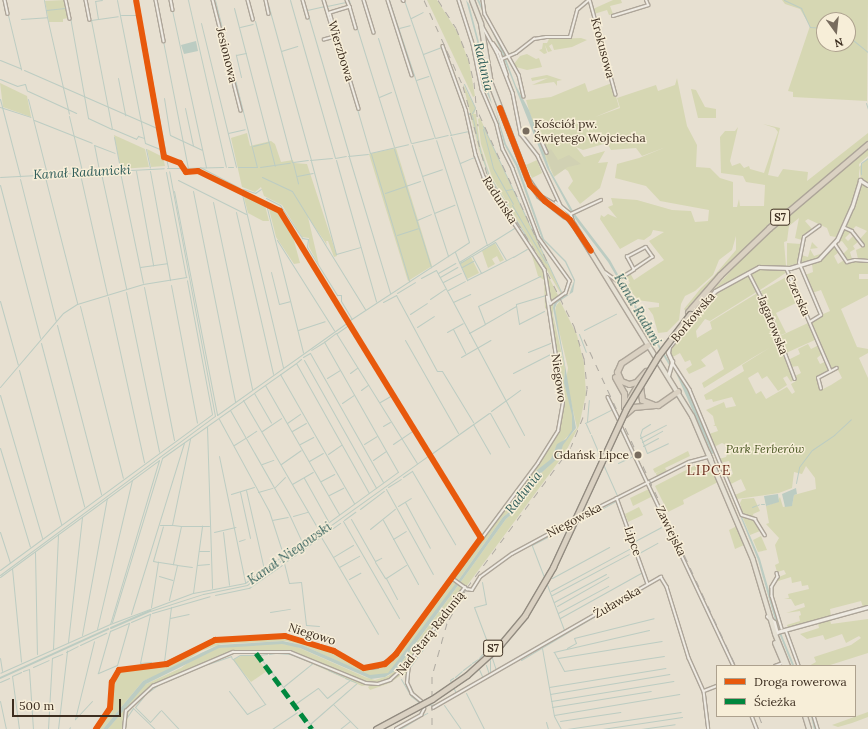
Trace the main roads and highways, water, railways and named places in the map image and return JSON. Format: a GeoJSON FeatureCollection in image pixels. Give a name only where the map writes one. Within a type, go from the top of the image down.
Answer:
{"type":"FeatureCollection","features":[{"type":"Feature","properties":{"kind":"highway","name":"S7"},"geometry":{"type":"LineString","coordinates":[[371,729],[457,679],[487,654],[517,621],[549,570],[624,407],[646,371],[700,298],[774,223],[868,144]]}},
{"type":"Feature","properties":{"kind":"highway","name":"S7"},"geometry":{"type":"LineString","coordinates":[[376,729],[448,689],[500,645],[538,595],[620,420],[640,385],[689,313],[784,218],[868,147]]}},
{"type":"Feature","properties":{"kind":"highway"},"geometry":{"type":"LineString","coordinates":[[624,407],[625,394],[615,378],[615,370],[619,361],[647,346]]}},
{"type":"Feature","properties":{"kind":"highway"},"geometry":{"type":"LineString","coordinates":[[634,353],[619,365],[618,378],[624,382],[632,383],[646,371]]}},
{"type":"Feature","properties":{"kind":"highway"},"geometry":{"type":"LineString","coordinates":[[640,385],[640,396],[647,404],[656,403],[669,397]]}},
{"type":"Feature","properties":{"kind":"highway"},"geometry":{"type":"LineString","coordinates":[[620,420],[632,408],[654,406],[677,392]]}},
{"type":"Feature","properties":{"kind":"main road"},"geometry":{"type":"LineString","coordinates":[[472,0],[481,28],[483,46]]}},
{"type":"Feature","properties":{"kind":"main road"},"geometry":{"type":"LineString","coordinates":[[481,28],[489,77],[527,178],[542,198],[557,205],[574,225],[605,272],[647,346],[677,392]]}},
{"type":"Feature","properties":{"kind":"main road"},"geometry":{"type":"LineString","coordinates":[[557,205],[570,220]]}},
{"type":"Feature","properties":{"kind":"main road"},"geometry":{"type":"LineString","coordinates":[[647,346],[668,376],[696,425],[707,450],[712,454],[712,463],[753,560],[769,618],[786,664]]}},
{"type":"Feature","properties":{"kind":"main road"},"geometry":{"type":"LineString","coordinates":[[777,632],[868,607]]}},
{"type":"Feature","properties":{"kind":"main road"},"geometry":{"type":"LineString","coordinates":[[769,618],[777,632],[779,648]]}},
{"type":"Feature","properties":{"kind":"main road"},"geometry":{"type":"LineString","coordinates":[[805,717],[809,729]]}},
{"type":"Feature","properties":{"kind":"water"},"geometry":{"type":"Polygon","coordinates":[[[466,0],[469,4],[480,46],[481,64],[492,104],[484,87],[477,41],[466,0]]]}},
{"type":"Feature","properties":{"kind":"water"},"geometry":{"type":"Polygon","coordinates":[[[477,0],[479,0],[506,56],[504,57],[477,0]]]}},
{"type":"Feature","properties":{"kind":"water"},"geometry":{"type":"Polygon","coordinates":[[[196,41],[198,51],[184,54],[181,45],[196,41]]]}},
{"type":"Feature","properties":{"kind":"water"},"geometry":{"type":"Polygon","coordinates":[[[504,59],[506,59],[516,86],[529,110],[550,170],[573,211],[571,212],[547,168],[504,59]]]}},
{"type":"Feature","properties":{"kind":"water"},"geometry":{"type":"Polygon","coordinates":[[[494,104],[506,144],[518,165],[544,239],[566,261],[575,280],[573,292],[569,295],[574,281],[565,262],[542,239],[516,166],[504,144],[494,104]]]}},
{"type":"Feature","properties":{"kind":"water"},"geometry":{"type":"Polygon","coordinates":[[[574,213],[610,260],[620,278],[618,279],[608,262],[579,224],[572,214],[574,213]]]}},
{"type":"Feature","properties":{"kind":"water"},"geometry":{"type":"Polygon","coordinates":[[[620,279],[670,363],[669,365],[618,280],[620,279]]]}},
{"type":"Feature","properties":{"kind":"water","name":"Radunia"},"geometry":{"type":"Polygon","coordinates":[[[564,295],[569,295],[557,303],[555,308],[576,428],[563,445],[559,457],[539,475],[515,511],[506,519],[460,583],[458,581],[503,517],[513,509],[517,498],[531,484],[536,471],[551,459],[557,444],[566,439],[572,430],[572,415],[564,383],[565,368],[553,308],[554,302],[564,295]]]}},
{"type":"Feature","properties":{"kind":"water"},"geometry":{"type":"Polygon","coordinates":[[[672,364],[684,381],[714,453],[712,454],[672,364]]]}},
{"type":"Feature","properties":{"kind":"water"},"geometry":{"type":"Polygon","coordinates":[[[715,454],[760,559],[780,629],[777,627],[758,560],[715,454]]]}},
{"type":"Feature","properties":{"kind":"water"},"geometry":{"type":"Polygon","coordinates":[[[796,488],[797,494],[794,495],[792,506],[785,507],[782,494],[796,488]]]}},
{"type":"Feature","properties":{"kind":"water"},"geometry":{"type":"Polygon","coordinates":[[[778,494],[779,502],[766,506],[764,496],[778,494]]]}},
{"type":"Feature","properties":{"kind":"water"},"geometry":{"type":"Polygon","coordinates":[[[456,583],[459,584],[396,670],[398,674],[395,671],[385,677],[371,679],[300,648],[282,644],[219,648],[146,684],[108,729],[103,729],[143,681],[218,645],[283,641],[302,645],[370,675],[388,673],[456,583]]]}},
{"type":"Feature","properties":{"kind":"waterway"},"geometry":{"type":"LineString","coordinates":[[4,0],[6,10]]}},
{"type":"Feature","properties":{"kind":"waterway"},"geometry":{"type":"LineString","coordinates":[[44,0],[47,17]]}},
{"type":"Feature","properties":{"kind":"waterway"},"geometry":{"type":"LineString","coordinates":[[67,0],[88,118],[112,129],[91,20]]}},
{"type":"Feature","properties":{"kind":"waterway"},"geometry":{"type":"LineString","coordinates":[[98,19],[95,1],[102,0]]}},
{"type":"Feature","properties":{"kind":"waterway"},"geometry":{"type":"LineString","coordinates":[[117,0],[144,138]]}},
{"type":"Feature","properties":{"kind":"waterway"},"geometry":{"type":"LineString","coordinates":[[155,0],[188,168]]}},
{"type":"Feature","properties":{"kind":"waterway"},"geometry":{"type":"LineString","coordinates":[[170,0],[171,5]]}},
{"type":"Feature","properties":{"kind":"waterway"},"geometry":{"type":"LineString","coordinates":[[188,0],[226,167]]}},
{"type":"Feature","properties":{"kind":"waterway"},"geometry":{"type":"LineString","coordinates":[[215,0],[257,167]]}},
{"type":"Feature","properties":{"kind":"waterway"},"geometry":{"type":"LineString","coordinates":[[290,0],[335,158]]}},
{"type":"Feature","properties":{"kind":"waterway"},"geometry":{"type":"LineString","coordinates":[[349,0],[350,5]]}},
{"type":"Feature","properties":{"kind":"waterway"},"geometry":{"type":"LineString","coordinates":[[389,0],[435,138]]}},
{"type":"Feature","properties":{"kind":"waterway"},"geometry":{"type":"LineString","coordinates":[[404,0],[451,135]]}},
{"type":"Feature","properties":{"kind":"waterway"},"geometry":{"type":"LineString","coordinates":[[784,0],[801,8],[810,27],[816,27]]}},
{"type":"Feature","properties":{"kind":"waterway"},"geometry":{"type":"LineString","coordinates":[[327,6],[346,2]]}},
{"type":"Feature","properties":{"kind":"waterway","name":"Kanał Radunicki"},"geometry":{"type":"LineString","coordinates":[[138,4],[138,10]]}},
{"type":"Feature","properties":{"kind":"waterway"},"geometry":{"type":"LineString","coordinates":[[268,4],[311,160]]}},
{"type":"Feature","properties":{"kind":"waterway"},"geometry":{"type":"LineString","coordinates":[[307,10],[324,6]]}},
{"type":"Feature","properties":{"kind":"waterway"},"geometry":{"type":"LineString","coordinates":[[46,10],[65,8]]}},
{"type":"Feature","properties":{"kind":"waterway"},"geometry":{"type":"LineString","coordinates":[[234,8],[275,166]]}},
{"type":"Feature","properties":{"kind":"waterway"},"geometry":{"type":"LineString","coordinates":[[172,10],[206,167]]}},
{"type":"Feature","properties":{"kind":"waterway","name":"Kanał Radunicki"},"geometry":{"type":"LineString","coordinates":[[139,11],[149,63]]}},
{"type":"Feature","properties":{"kind":"waterway"},"geometry":{"type":"LineString","coordinates":[[352,12],[394,147]]}},
{"type":"Feature","properties":{"kind":"waterway"},"geometry":{"type":"LineString","coordinates":[[411,18],[423,12]]}},
{"type":"Feature","properties":{"kind":"waterway"},"geometry":{"type":"LineString","coordinates":[[8,15],[21,69]]}},
{"type":"Feature","properties":{"kind":"waterway"},"geometry":{"type":"LineString","coordinates":[[121,15],[136,15]]}},
{"type":"Feature","properties":{"kind":"waterway"},"geometry":{"type":"LineString","coordinates":[[91,20],[118,16]]}},
{"type":"Feature","properties":{"kind":"waterway"},"geometry":{"type":"LineString","coordinates":[[21,19],[47,17],[69,114]]}},
{"type":"Feature","properties":{"kind":"waterway"},"geometry":{"type":"LineString","coordinates":[[309,18],[349,155]]}},
{"type":"Feature","properties":{"kind":"waterway"},"geometry":{"type":"LineString","coordinates":[[255,21],[292,162]]}},
{"type":"Feature","properties":{"kind":"waterway"},"geometry":{"type":"LineString","coordinates":[[201,23],[236,167]]}},
{"type":"Feature","properties":{"kind":"waterway"},"geometry":{"type":"LineString","coordinates":[[240,27],[253,24]]}},
{"type":"Feature","properties":{"kind":"waterway"},"geometry":{"type":"LineString","coordinates":[[399,28],[410,25]]}},
{"type":"Feature","properties":{"kind":"waterway"},"geometry":{"type":"LineString","coordinates":[[336,37],[370,153]]}},
{"type":"Feature","properties":{"kind":"waterway"},"geometry":{"type":"LineString","coordinates":[[378,38],[411,143]]}},
{"type":"Feature","properties":{"kind":"waterway"},"geometry":{"type":"LineString","coordinates":[[856,42],[868,52]]}},
{"type":"Feature","properties":{"kind":"waterway"},"geometry":{"type":"LineString","coordinates":[[281,51],[297,46]]}},
{"type":"Feature","properties":{"kind":"waterway"},"geometry":{"type":"LineString","coordinates":[[423,54],[441,47]]}},
{"type":"Feature","properties":{"kind":"waterway"},"geometry":{"type":"LineString","coordinates":[[241,77],[236,55],[246,53]]}},
{"type":"Feature","properties":{"kind":"waterway"},"geometry":{"type":"LineString","coordinates":[[0,60],[20,68]]}},
{"type":"Feature","properties":{"kind":"waterway","name":"Kanał Radunicki"},"geometry":{"type":"LineString","coordinates":[[149,65],[166,155]]}},
{"type":"Feature","properties":{"kind":"waterway"},"geometry":{"type":"LineString","coordinates":[[24,70],[157,128]]}},
{"type":"Feature","properties":{"kind":"waterway"},"geometry":{"type":"LineString","coordinates":[[416,80],[428,76]]}},
{"type":"Feature","properties":{"kind":"waterway"},"geometry":{"type":"LineString","coordinates":[[118,78],[125,115]]}},
{"type":"Feature","properties":{"kind":"waterway"},"geometry":{"type":"LineString","coordinates":[[0,79],[17,86],[25,84],[27,91]]}},
{"type":"Feature","properties":{"kind":"waterway"},"geometry":{"type":"LineString","coordinates":[[464,84],[475,108],[472,113]]}},
{"type":"Feature","properties":{"kind":"waterway"},"geometry":{"type":"LineString","coordinates":[[28,91],[76,113]]}},
{"type":"Feature","properties":{"kind":"waterway"},"geometry":{"type":"LineString","coordinates":[[379,97],[391,92]]}},
{"type":"Feature","properties":{"kind":"waterway"},"geometry":{"type":"LineString","coordinates":[[164,98],[170,135],[202,150]]}},
{"type":"Feature","properties":{"kind":"waterway"},"geometry":{"type":"LineString","coordinates":[[0,99],[20,176]]}},
{"type":"Feature","properties":{"kind":"waterway"},"geometry":{"type":"LineString","coordinates":[[28,99],[47,174]]}},
{"type":"Feature","properties":{"kind":"waterway"},"geometry":{"type":"LineString","coordinates":[[866,103],[868,109]]}},
{"type":"Feature","properties":{"kind":"waterway"},"geometry":{"type":"LineString","coordinates":[[0,107],[30,117]]}},
{"type":"Feature","properties":{"kind":"waterway"},"geometry":{"type":"LineString","coordinates":[[185,108],[193,145]]}},
{"type":"Feature","properties":{"kind":"waterway"},"geometry":{"type":"LineString","coordinates":[[472,115],[480,151],[489,176],[529,241]]}},
{"type":"Feature","properties":{"kind":"waterway"},"geometry":{"type":"LineString","coordinates":[[69,116],[82,171]]}},
{"type":"Feature","properties":{"kind":"waterway"},"geometry":{"type":"LineString","coordinates":[[34,120],[92,143]]}},
{"type":"Feature","properties":{"kind":"waterway"},"geometry":{"type":"LineString","coordinates":[[483,126],[561,292]]}},
{"type":"Feature","properties":{"kind":"waterway"},"geometry":{"type":"LineString","coordinates":[[113,129],[136,139],[138,136],[144,138],[145,143],[162,150]]}},
{"type":"Feature","properties":{"kind":"waterway"},"geometry":{"type":"LineString","coordinates":[[228,133],[245,129]]}},
{"type":"Feature","properties":{"kind":"waterway"},"geometry":{"type":"LineString","coordinates":[[483,129],[493,168],[513,204]]}},
{"type":"Feature","properties":{"kind":"waterway"},"geometry":{"type":"LineString","coordinates":[[450,135],[469,131]]}},
{"type":"Feature","properties":{"kind":"waterway"},"geometry":{"type":"LineString","coordinates":[[435,138],[448,135]]}},
{"type":"Feature","properties":{"kind":"waterway"},"geometry":{"type":"LineString","coordinates":[[114,137],[120,169]]}},
{"type":"Feature","properties":{"kind":"waterway"},"geometry":{"type":"LineString","coordinates":[[451,137],[487,245],[514,228]]}},
{"type":"Feature","properties":{"kind":"waterway"},"geometry":{"type":"LineString","coordinates":[[412,143],[433,138]]}},
{"type":"Feature","properties":{"kind":"waterway"},"geometry":{"type":"LineString","coordinates":[[350,320],[469,242],[436,140]]}},
{"type":"Feature","properties":{"kind":"waterway"},"geometry":{"type":"LineString","coordinates":[[253,146],[269,142]]}},
{"type":"Feature","properties":{"kind":"waterway"},"geometry":{"type":"LineString","coordinates":[[370,153],[408,144]]}},
{"type":"Feature","properties":{"kind":"waterway"},"geometry":{"type":"LineString","coordinates":[[99,170],[94,145],[115,153]]}},
{"type":"Feature","properties":{"kind":"waterway"},"geometry":{"type":"LineString","coordinates":[[412,145],[448,256]]}},
{"type":"Feature","properties":{"kind":"waterway"},"geometry":{"type":"LineString","coordinates":[[146,149],[150,168]]}},
{"type":"Feature","properties":{"kind":"waterway"},"geometry":{"type":"LineString","coordinates":[[394,149],[431,267]]}},
{"type":"Feature","properties":{"kind":"waterway"},"geometry":{"type":"LineString","coordinates":[[348,156],[368,154]]}},
{"type":"Feature","properties":{"kind":"waterway"},"geometry":{"type":"LineString","coordinates":[[371,154],[409,281]]}},
{"type":"Feature","properties":{"kind":"waterway"},"geometry":{"type":"LineString","coordinates":[[335,158],[346,156]]}},
{"type":"Feature","properties":{"kind":"waterway"},"geometry":{"type":"LineString","coordinates":[[349,157],[390,293]]}},
{"type":"Feature","properties":{"kind":"waterway"},"geometry":{"type":"LineString","coordinates":[[460,163],[474,157]]}},
{"type":"Feature","properties":{"kind":"waterway","name":"Kanał Radunicki"},"geometry":{"type":"LineString","coordinates":[[166,158],[168,167]]}},
{"type":"Feature","properties":{"kind":"waterway"},"geometry":{"type":"LineString","coordinates":[[310,160],[332,158]]}},
{"type":"Feature","properties":{"kind":"waterway"},"geometry":{"type":"LineString","coordinates":[[861,174],[861,163],[868,158]]}},
{"type":"Feature","properties":{"kind":"waterway"},"geometry":{"type":"LineString","coordinates":[[293,162],[308,160]]}},
{"type":"Feature","properties":{"kind":"waterway"},"geometry":{"type":"LineString","coordinates":[[336,160],[376,301]]}},
{"type":"Feature","properties":{"kind":"waterway"},"geometry":{"type":"LineString","coordinates":[[311,161],[336,254],[360,247]]}},
{"type":"Feature","properties":{"kind":"waterway"},"geometry":{"type":"LineString","coordinates":[[260,167],[290,163]]}},
{"type":"Feature","properties":{"kind":"waterway"},"geometry":{"type":"LineString","coordinates":[[293,163],[298,183]]}},
{"type":"Feature","properties":{"kind":"waterway"},"geometry":{"type":"LineString","coordinates":[[200,167],[240,188]]}},
{"type":"Feature","properties":{"kind":"waterway"},"geometry":{"type":"LineString","coordinates":[[183,168],[223,167]]}},
{"type":"Feature","properties":{"kind":"waterway"},"geometry":{"type":"LineString","coordinates":[[228,167],[233,167]]}},
{"type":"Feature","properties":{"kind":"waterway"},"geometry":{"type":"LineString","coordinates":[[238,167],[257,167]]}},
{"type":"Feature","properties":{"kind":"waterway","name":"Kanał Radunicki"},"geometry":{"type":"LineString","coordinates":[[0,177],[164,168]]}},
{"type":"Feature","properties":{"kind":"waterway"},"geometry":{"type":"LineString","coordinates":[[167,168],[181,168]]}},
{"type":"Feature","properties":{"kind":"waterway"},"geometry":{"type":"LineString","coordinates":[[422,176],[442,169]]}},
{"type":"Feature","properties":{"kind":"waterway"},"geometry":{"type":"LineString","coordinates":[[136,171],[153,265]]}},
{"type":"Feature","properties":{"kind":"waterway"},"geometry":{"type":"LineString","coordinates":[[150,171],[170,280]]}},
{"type":"Feature","properties":{"kind":"waterway"},"geometry":{"type":"LineString","coordinates":[[0,575],[215,416],[169,171]]}},
{"type":"Feature","properties":{"kind":"waterway"},"geometry":{"type":"LineString","coordinates":[[120,172],[143,283]]}},
{"type":"Feature","properties":{"kind":"waterway"},"geometry":{"type":"LineString","coordinates":[[0,387],[63,313],[77,304],[143,284],[186,277],[166,172]]}},
{"type":"Feature","properties":{"kind":"waterway"},"geometry":{"type":"LineString","coordinates":[[101,173],[126,288]]}},
{"type":"Feature","properties":{"kind":"waterway"},"geometry":{"type":"LineString","coordinates":[[297,176],[313,173]]}},
{"type":"Feature","properties":{"kind":"waterway"},"geometry":{"type":"LineString","coordinates":[[80,174],[107,294]]}},
{"type":"Feature","properties":{"kind":"waterway"},"geometry":{"type":"LineString","coordinates":[[45,177],[77,303]]}},
{"type":"Feature","properties":{"kind":"waterway"},"geometry":{"type":"LineString","coordinates":[[262,177],[292,191],[365,309]]}},
{"type":"Feature","properties":{"kind":"waterway"},"geometry":{"type":"LineString","coordinates":[[20,179],[56,321]]}},
{"type":"Feature","properties":{"kind":"waterway"},"geometry":{"type":"LineString","coordinates":[[178,180],[246,214]]}},
{"type":"Feature","properties":{"kind":"waterway"},"geometry":{"type":"LineString","coordinates":[[385,193],[420,181]]}},
{"type":"Feature","properties":{"kind":"waterway"},"geometry":{"type":"LineString","coordinates":[[0,185],[40,338]]}},
{"type":"Feature","properties":{"kind":"waterway"},"geometry":{"type":"LineString","coordinates":[[243,189],[255,193],[261,189]]}},
{"type":"Feature","properties":{"kind":"waterway"},"geometry":{"type":"LineString","coordinates":[[506,190],[512,189]]}},
{"type":"Feature","properties":{"kind":"waterway"},"geometry":{"type":"LineString","coordinates":[[174,191],[217,415]]}},
{"type":"Feature","properties":{"kind":"waterway"},"geometry":{"type":"LineString","coordinates":[[193,191],[235,402]]}},
{"type":"Feature","properties":{"kind":"waterway"},"geometry":{"type":"LineString","coordinates":[[242,194],[283,367]]}},
{"type":"Feature","properties":{"kind":"waterway"},"geometry":{"type":"LineString","coordinates":[[248,195],[266,204],[303,352]]}},
{"type":"Feature","properties":{"kind":"waterway"},"geometry":{"type":"LineString","coordinates":[[266,198],[280,205],[302,238],[308,239],[307,247],[337,295],[341,295],[341,301],[352,319]]}},
{"type":"Feature","properties":{"kind":"waterway"},"geometry":{"type":"LineString","coordinates":[[213,202],[252,389]]}},
{"type":"Feature","properties":{"kind":"waterway"},"geometry":{"type":"LineString","coordinates":[[434,213],[454,205]]}},
{"type":"Feature","properties":{"kind":"waterway"},"geometry":{"type":"LineString","coordinates":[[512,205],[546,263]]}},
{"type":"Feature","properties":{"kind":"waterway"},"geometry":{"type":"LineString","coordinates":[[236,212],[273,374]]}},
{"type":"Feature","properties":{"kind":"waterway"},"geometry":{"type":"LineString","coordinates":[[417,220],[431,214]]}},
{"type":"Feature","properties":{"kind":"waterway"},"geometry":{"type":"LineString","coordinates":[[397,235],[418,228]]}},
{"type":"Feature","properties":{"kind":"waterway"},"geometry":{"type":"LineString","coordinates":[[277,240],[334,330]]}},
{"type":"Feature","properties":{"kind":"waterway"},"geometry":{"type":"LineString","coordinates":[[506,260],[495,242],[472,256],[481,273],[513,257],[527,249]]}},
{"type":"Feature","properties":{"kind":"waterway"},"geometry":{"type":"LineString","coordinates":[[455,252],[459,262],[486,245]]}},
{"type":"Feature","properties":{"kind":"waterway"},"geometry":{"type":"LineString","coordinates":[[460,263],[471,256]]}},
{"type":"Feature","properties":{"kind":"waterway"},"geometry":{"type":"LineString","coordinates":[[462,267],[473,261]]}},
{"type":"Feature","properties":{"kind":"waterway"},"geometry":{"type":"LineString","coordinates":[[459,262],[467,280],[481,273]]}},
{"type":"Feature","properties":{"kind":"waterway"},"geometry":{"type":"LineString","coordinates":[[140,267],[167,263]]}},
{"type":"Feature","properties":{"kind":"waterway"},"geometry":{"type":"LineString","coordinates":[[438,273],[455,263]]}},
{"type":"Feature","properties":{"kind":"waterway"},"geometry":{"type":"LineString","coordinates":[[440,277],[457,267]]}},
{"type":"Feature","properties":{"kind":"waterway"},"geometry":{"type":"LineString","coordinates":[[421,278],[436,270],[524,435]]}},
{"type":"Feature","properties":{"kind":"waterway"},"geometry":{"type":"LineString","coordinates":[[271,272],[279,304],[290,301]]}},
{"type":"Feature","properties":{"kind":"waterway"},"geometry":{"type":"LineString","coordinates":[[443,282],[461,273]]}},
{"type":"Feature","properties":{"kind":"waterway"},"geometry":{"type":"LineString","coordinates":[[516,306],[485,324],[478,306],[540,276]]}},
{"type":"Feature","properties":{"kind":"waterway"},"geometry":{"type":"LineString","coordinates":[[0,570],[212,414],[187,280]]}},
{"type":"Feature","properties":{"kind":"waterway"},"geometry":{"type":"LineString","coordinates":[[448,290],[465,281]]}},
{"type":"Feature","properties":{"kind":"waterway"},"geometry":{"type":"LineString","coordinates":[[397,293],[415,282]]}},
{"type":"Feature","properties":{"kind":"waterway"},"geometry":{"type":"LineString","coordinates":[[171,285],[197,423]]}},
{"type":"Feature","properties":{"kind":"waterway"},"geometry":{"type":"LineString","coordinates":[[144,287],[174,440]]}},
{"type":"Feature","properties":{"kind":"waterway"},"geometry":{"type":"LineString","coordinates":[[430,299],[445,289]]}},
{"type":"Feature","properties":{"kind":"waterway"},"geometry":{"type":"LineString","coordinates":[[126,292],[159,452]]}},
{"type":"Feature","properties":{"kind":"waterway"},"geometry":{"type":"LineString","coordinates":[[453,302],[470,294]]}},
{"type":"Feature","properties":{"kind":"waterway"},"geometry":{"type":"LineString","coordinates":[[383,302],[396,295],[437,371],[442,371],[473,422]]}},
{"type":"Feature","properties":{"kind":"waterway"},"geometry":{"type":"LineString","coordinates":[[544,311],[519,324],[516,304],[546,295]]}},
{"type":"Feature","properties":{"kind":"waterway"},"geometry":{"type":"LineString","coordinates":[[108,297],[144,462]]}},
{"type":"Feature","properties":{"kind":"waterway"},"geometry":{"type":"LineString","coordinates":[[0,301],[18,365]]}},
{"type":"Feature","properties":{"kind":"waterway"},"geometry":{"type":"LineString","coordinates":[[410,314],[427,303]]}},
{"type":"Feature","properties":{"kind":"waterway"},"geometry":{"type":"LineString","coordinates":[[80,306],[123,478]]}},
{"type":"Feature","properties":{"kind":"waterway"},"geometry":{"type":"LineString","coordinates":[[584,330],[616,314]]}},
{"type":"Feature","properties":{"kind":"waterway"},"geometry":{"type":"LineString","coordinates":[[417,327],[434,316]]}},
{"type":"Feature","properties":{"kind":"waterway"},"geometry":{"type":"LineString","coordinates":[[298,330],[325,321]]}},
{"type":"Feature","properties":{"kind":"waterway"},"geometry":{"type":"LineString","coordinates":[[217,415],[348,322]]}},
{"type":"Feature","properties":{"kind":"waterway"},"geometry":{"type":"LineString","coordinates":[[447,332],[463,323]]}},
{"type":"Feature","properties":{"kind":"waterway"},"geometry":{"type":"LineString","coordinates":[[337,333],[350,324]]}},
{"type":"Feature","properties":{"kind":"waterway"},"geometry":{"type":"LineString","coordinates":[[469,333],[485,324]]}},
{"type":"Feature","properties":{"kind":"waterway"},"geometry":{"type":"LineString","coordinates":[[57,325],[101,494]]}},
{"type":"Feature","properties":{"kind":"waterway"},"geometry":{"type":"LineString","coordinates":[[453,329],[465,353]]}},
{"type":"Feature","properties":{"kind":"waterway"},"geometry":{"type":"LineString","coordinates":[[324,342],[336,333],[417,463]]}},
{"type":"Feature","properties":{"kind":"waterway"},"geometry":{"type":"LineString","coordinates":[[579,334],[586,352]]}},
{"type":"Feature","properties":{"kind":"waterway"},"geometry":{"type":"LineString","coordinates":[[405,340],[458,433]]}},
{"type":"Feature","properties":{"kind":"waterway"},"geometry":{"type":"LineString","coordinates":[[461,357],[491,340]]}},
{"type":"Feature","properties":{"kind":"waterway","name":"Kanał Niegowski"},"geometry":{"type":"LineString","coordinates":[[110,624],[193,593],[245,583],[398,472],[324,342],[311,350]]}},
{"type":"Feature","properties":{"kind":"waterway"},"geometry":{"type":"LineString","coordinates":[[41,343],[84,506]]}},
{"type":"Feature","properties":{"kind":"waterway"},"geometry":{"type":"LineString","coordinates":[[528,352],[550,343]]}},
{"type":"Feature","properties":{"kind":"waterway"},"geometry":{"type":"LineString","coordinates":[[303,357],[310,353],[383,482]]}},
{"type":"Feature","properties":{"kind":"waterway"},"geometry":{"type":"LineString","coordinates":[[513,373],[552,353]]}},
{"type":"Feature","properties":{"kind":"waterway"},"geometry":{"type":"LineString","coordinates":[[301,359],[296,363],[369,493]]}},
{"type":"Feature","properties":{"kind":"waterway"},"geometry":{"type":"LineString","coordinates":[[304,360],[376,488]]}},
{"type":"Feature","properties":{"kind":"waterway"},"geometry":{"type":"LineString","coordinates":[[112,622],[162,458],[296,363]]}},
{"type":"Feature","properties":{"kind":"waterway"},"geometry":{"type":"LineString","coordinates":[[350,373],[357,368]]}},
{"type":"Feature","properties":{"kind":"waterway"},"geometry":{"type":"LineString","coordinates":[[19,370],[61,524]]}},
{"type":"Feature","properties":{"kind":"waterway"},"geometry":{"type":"LineString","coordinates":[[327,378],[340,370]]}},
{"type":"Feature","properties":{"kind":"waterway"},"geometry":{"type":"LineString","coordinates":[[280,374],[354,503]]}},
{"type":"Feature","properties":{"kind":"waterway"},"geometry":{"type":"LineString","coordinates":[[265,385],[339,514]]}},
{"type":"Feature","properties":{"kind":"waterway"},"geometry":{"type":"LineString","coordinates":[[361,390],[368,385]]}},
{"type":"Feature","properties":{"kind":"waterway","name":"Kanał Niegowski"},"geometry":{"type":"LineString","coordinates":[[491,411],[520,390]]}},
{"type":"Feature","properties":{"kind":"waterway"},"geometry":{"type":"LineString","coordinates":[[254,393],[271,422]]}},
{"type":"Feature","properties":{"kind":"waterway"},"geometry":{"type":"LineString","coordinates":[[0,395],[42,538]]}},
{"type":"Feature","properties":{"kind":"waterway"},"geometry":{"type":"LineString","coordinates":[[342,403],[354,395]]}},
{"type":"Feature","properties":{"kind":"waterway"},"geometry":{"type":"LineString","coordinates":[[380,402],[392,395],[397,405]]}},
{"type":"Feature","properties":{"kind":"waterway"},"geometry":{"type":"LineString","coordinates":[[243,400],[318,529]]}},
{"type":"Feature","properties":{"kind":"waterway"},"geometry":{"type":"LineString","coordinates":[[587,421],[589,400]]}},
{"type":"Feature","properties":{"kind":"waterway"},"geometry":{"type":"LineString","coordinates":[[230,410],[288,512],[302,542]]}},
{"type":"Feature","properties":{"kind":"waterway"},"geometry":{"type":"LineString","coordinates":[[585,423],[611,410]]}},
{"type":"Feature","properties":{"kind":"waterway","name":"Kanał Niegowski"},"geometry":{"type":"LineString","coordinates":[[431,454],[489,413]]}},
{"type":"Feature","properties":{"kind":"waterway"},"geometry":{"type":"LineString","coordinates":[[490,413],[509,447]]}},
{"type":"Feature","properties":{"kind":"waterway"},"geometry":{"type":"LineString","coordinates":[[287,423],[300,414]]}},
{"type":"Feature","properties":{"kind":"waterway"},"geometry":{"type":"LineString","coordinates":[[262,431],[281,418]]}},
{"type":"Feature","properties":{"kind":"waterway"},"geometry":{"type":"LineString","coordinates":[[219,419],[269,511],[283,554]]}},
{"type":"Feature","properties":{"kind":"waterway"},"geometry":{"type":"LineString","coordinates":[[796,483],[799,467],[812,450],[834,435],[851,419]]}},
{"type":"Feature","properties":{"kind":"waterway"},"geometry":{"type":"LineString","coordinates":[[383,426],[390,422]]}},
{"type":"Feature","properties":{"kind":"waterway"},"geometry":{"type":"LineString","coordinates":[[292,431],[306,423]]}},
{"type":"Feature","properties":{"kind":"waterway"},"geometry":{"type":"LineString","coordinates":[[473,424],[490,453]]}},
{"type":"Feature","properties":{"kind":"waterway"},"geometry":{"type":"LineString","coordinates":[[586,424],[590,433]]}},
{"type":"Feature","properties":{"kind":"waterway"},"geometry":{"type":"LineString","coordinates":[[650,424],[642,429],[640,435],[647,453],[668,443]]}},
{"type":"Feature","properties":{"kind":"waterway"},"geometry":{"type":"LineString","coordinates":[[640,438],[666,425]]}},
{"type":"Feature","properties":{"kind":"waterway"},"geometry":{"type":"LineString","coordinates":[[207,427],[212,588]]}},
{"type":"Feature","properties":{"kind":"waterway"},"geometry":{"type":"LineString","coordinates":[[247,437],[256,431]]}},
{"type":"Feature","properties":{"kind":"waterway"},"geometry":{"type":"LineString","coordinates":[[393,444],[412,431]]}},
{"type":"Feature","properties":{"kind":"waterway"},"geometry":{"type":"LineString","coordinates":[[642,442],[662,431]]}},
{"type":"Feature","properties":{"kind":"waterway"},"geometry":{"type":"LineString","coordinates":[[591,435],[601,459]]}},
{"type":"Feature","properties":{"kind":"waterway"},"geometry":{"type":"LineString","coordinates":[[364,444],[377,436]]}},
{"type":"Feature","properties":{"kind":"waterway"},"geometry":{"type":"LineString","coordinates":[[300,444],[313,437]]}},
{"type":"Feature","properties":{"kind":"waterway"},"geometry":{"type":"LineString","coordinates":[[234,445],[245,438]]}},
{"type":"Feature","properties":{"kind":"waterway"},"geometry":{"type":"LineString","coordinates":[[643,446],[658,438]]}},
{"type":"Feature","properties":{"kind":"waterway"},"geometry":{"type":"LineString","coordinates":[[160,525],[172,525],[190,439]]}},
{"type":"Feature","properties":{"kind":"waterway"},"geometry":{"type":"LineString","coordinates":[[131,614],[184,443]]}},
{"type":"Feature","properties":{"kind":"waterway"},"geometry":{"type":"LineString","coordinates":[[328,454],[341,445]]}},
{"type":"Feature","properties":{"kind":"waterway"},"geometry":{"type":"LineString","coordinates":[[0,448],[30,547]]}},
{"type":"Feature","properties":{"kind":"waterway"},"geometry":{"type":"LineString","coordinates":[[281,464],[301,450]]}},
{"type":"Feature","properties":{"kind":"waterway"},"geometry":{"type":"LineString","coordinates":[[373,460],[386,451]]}},
{"type":"Feature","properties":{"kind":"waterway"},"geometry":{"type":"LineString","coordinates":[[309,461],[323,453]]}},
{"type":"Feature","properties":{"kind":"waterway","name":"Kanał Niegowski"},"geometry":{"type":"LineString","coordinates":[[150,611],[203,594],[247,585],[429,455]]}},
{"type":"Feature","properties":{"kind":"waterway"},"geometry":{"type":"LineString","coordinates":[[219,456],[245,582]]}},
{"type":"Feature","properties":{"kind":"waterway"},"geometry":{"type":"LineString","coordinates":[[618,463],[633,456]]}},
{"type":"Feature","properties":{"kind":"waterway"},"geometry":{"type":"LineString","coordinates":[[0,577],[159,460],[110,624],[0,673]]}},
{"type":"Feature","properties":{"kind":"waterway"},"geometry":{"type":"LineString","coordinates":[[262,464],[273,460]]}},
{"type":"Feature","properties":{"kind":"waterway"},"geometry":{"type":"LineString","coordinates":[[603,464],[617,496]]}},
{"type":"Feature","properties":{"kind":"waterway"},"geometry":{"type":"LineString","coordinates":[[403,477],[412,471],[455,544]]}},
{"type":"Feature","properties":{"kind":"waterway"},"geometry":{"type":"LineString","coordinates":[[292,484],[313,472]]}},
{"type":"Feature","properties":{"kind":"waterway"},"geometry":{"type":"LineString","coordinates":[[321,481],[334,474]]}},
{"type":"Feature","properties":{"kind":"waterway"},"geometry":{"type":"LineString","coordinates":[[275,487],[285,477]]}},
{"type":"Feature","properties":{"kind":"waterway"},"geometry":{"type":"LineString","coordinates":[[304,478],[328,521]]}},
{"type":"Feature","properties":{"kind":"waterway","name":"Kanał Niegowski"},"geometry":{"type":"LineString","coordinates":[[388,487],[401,479]]}},
{"type":"Feature","properties":{"kind":"waterway"},"geometry":{"type":"LineString","coordinates":[[97,629],[132,480]]}},
{"type":"Feature","properties":{"kind":"waterway"},"geometry":{"type":"LineString","coordinates":[[231,494],[254,487]]}},
{"type":"Feature","properties":{"kind":"waterway"},"geometry":{"type":"LineString","coordinates":[[258,492],[272,488]]}},
{"type":"Feature","properties":{"kind":"waterway"},"geometry":{"type":"LineString","coordinates":[[329,495],[343,488]]}},
{"type":"Feature","properties":{"kind":"waterway"},"geometry":{"type":"LineString","coordinates":[[386,489],[433,574]]}},
{"type":"Feature","properties":{"kind":"waterway"},"geometry":{"type":"LineString","coordinates":[[246,490],[264,569]]}},
{"type":"Feature","properties":{"kind":"waterway","name":"Kanał Niegowski"},"geometry":{"type":"LineString","coordinates":[[360,509],[384,491]]}},
{"type":"Feature","properties":{"kind":"waterway"},"geometry":{"type":"LineString","coordinates":[[240,492],[250,538]]}},
{"type":"Feature","properties":{"kind":"waterway"},"geometry":{"type":"LineString","coordinates":[[82,635],[107,498]]}},
{"type":"Feature","properties":{"kind":"waterway"},"geometry":{"type":"LineString","coordinates":[[398,506],[411,498]]}},
{"type":"Feature","properties":{"kind":"waterway"},"geometry":{"type":"LineString","coordinates":[[577,522],[616,501]]}},
{"type":"Feature","properties":{"kind":"waterway"},"geometry":{"type":"LineString","coordinates":[[405,502],[430,548]]}},
{"type":"Feature","properties":{"kind":"waterway"},"geometry":{"type":"LineString","coordinates":[[752,507],[757,505]]}},
{"type":"Feature","properties":{"kind":"waterway"},"geometry":{"type":"LineString","coordinates":[[370,529],[395,509]]}},
{"type":"Feature","properties":{"kind":"waterway"},"geometry":{"type":"LineString","coordinates":[[293,516],[307,512]]}},
{"type":"Feature","properties":{"kind":"waterway","name":"Kanał Niegowski"},"geometry":{"type":"LineString","coordinates":[[344,520],[355,512]]}},
{"type":"Feature","properties":{"kind":"waterway"},"geometry":{"type":"LineString","coordinates":[[68,642],[82,517]]}},
{"type":"Feature","properties":{"kind":"waterway"},"geometry":{"type":"LineString","coordinates":[[272,520],[288,517]]}},
{"type":"Feature","properties":{"kind":"waterway"},"geometry":{"type":"LineString","coordinates":[[351,519],[375,561],[381,558]]}},
{"type":"Feature","properties":{"kind":"waterway"},"geometry":{"type":"LineString","coordinates":[[383,520],[418,584]]}},
{"type":"Feature","properties":{"kind":"waterway"},"geometry":{"type":"LineString","coordinates":[[343,521],[399,618]]}},
{"type":"Feature","properties":{"kind":"waterway"},"geometry":{"type":"LineString","coordinates":[[319,626],[306,625],[301,582],[289,583],[284,563],[340,523]]}},
{"type":"Feature","properties":{"kind":"waterway"},"geometry":{"type":"LineString","coordinates":[[173,525],[181,526],[173,564]]}},
{"type":"Feature","properties":{"kind":"waterway"},"geometry":{"type":"LineString","coordinates":[[544,577],[532,545],[570,525]]}},
{"type":"Feature","properties":{"kind":"waterway"},"geometry":{"type":"LineString","coordinates":[[151,607],[158,562],[153,561],[163,526]]}},
{"type":"Feature","properties":{"kind":"waterway"},"geometry":{"type":"LineString","coordinates":[[181,526],[209,526]]}},
{"type":"Feature","properties":{"kind":"waterway"},"geometry":{"type":"LineString","coordinates":[[193,593],[202,526]]}},
{"type":"Feature","properties":{"kind":"waterway"},"geometry":{"type":"LineString","coordinates":[[635,541],[663,526]]}},
{"type":"Feature","properties":{"kind":"waterway"},"geometry":{"type":"LineString","coordinates":[[214,532],[235,527]]}},
{"type":"Feature","properties":{"kind":"waterway"},"geometry":{"type":"LineString","coordinates":[[393,539],[406,531]]}},
{"type":"Feature","properties":{"kind":"waterway"},"geometry":{"type":"LineString","coordinates":[[0,532],[10,562]]}},
{"type":"Feature","properties":{"kind":"waterway"},"geometry":{"type":"LineString","coordinates":[[223,532],[229,585]]}},
{"type":"Feature","properties":{"kind":"waterway"},"geometry":{"type":"LineString","coordinates":[[53,649],[58,534]]}},
{"type":"Feature","properties":{"kind":"waterway"},"geometry":{"type":"LineString","coordinates":[[321,537],[333,557]]}},
{"type":"Feature","properties":{"kind":"waterway"},"geometry":{"type":"LineString","coordinates":[[239,541],[245,539]]}},
{"type":"Feature","properties":{"kind":"waterway"},"geometry":{"type":"LineString","coordinates":[[639,553],[657,543]]}},
{"type":"Feature","properties":{"kind":"waterway"},"geometry":{"type":"LineString","coordinates":[[353,545],[333,557],[378,634]]}},
{"type":"Feature","properties":{"kind":"waterway"},"geometry":{"type":"LineString","coordinates":[[552,578],[609,547]]}},
{"type":"Feature","properties":{"kind":"waterway"},"geometry":{"type":"LineString","coordinates":[[551,591],[631,548]]}},
{"type":"Feature","properties":{"kind":"waterway"},"geometry":{"type":"LineString","coordinates":[[199,551],[209,551]]}},
{"type":"Feature","properties":{"kind":"waterway"},"geometry":{"type":"LineString","coordinates":[[35,552],[37,654]]}},
{"type":"Feature","properties":{"kind":"waterway"},"geometry":{"type":"LineString","coordinates":[[552,595],[629,554]]}},
{"type":"Feature","properties":{"kind":"waterway"},"geometry":{"type":"LineString","coordinates":[[339,567],[359,556]]}},
{"type":"Feature","properties":{"kind":"waterway"},"geometry":{"type":"LineString","coordinates":[[159,562],[177,565],[169,600]]}},
{"type":"Feature","properties":{"kind":"waterway"},"geometry":{"type":"LineString","coordinates":[[375,562],[385,578]]}},
{"type":"Feature","properties":{"kind":"waterway"},"geometry":{"type":"LineString","coordinates":[[197,565],[209,564]]}},
{"type":"Feature","properties":{"kind":"waterway"},"geometry":{"type":"LineString","coordinates":[[177,565],[192,567]]}},
{"type":"Feature","properties":{"kind":"waterway","name":"Kanał Niegowski"},"geometry":{"type":"LineString","coordinates":[[215,595],[249,588],[282,565]]}},
{"type":"Feature","properties":{"kind":"waterway"},"geometry":{"type":"LineString","coordinates":[[397,599],[386,578],[406,565]]}},
{"type":"Feature","properties":{"kind":"waterway"},"geometry":{"type":"LineString","coordinates":[[12,568],[21,662]]}},
{"type":"Feature","properties":{"kind":"waterway"},"geometry":{"type":"LineString","coordinates":[[349,579],[360,573]]}},
{"type":"Feature","properties":{"kind":"waterway"},"geometry":{"type":"LineString","coordinates":[[560,618],[641,573]]}},
{"type":"Feature","properties":{"kind":"waterway"},"geometry":{"type":"LineString","coordinates":[[554,602],[606,574]]}},
{"type":"Feature","properties":{"kind":"waterway"},"geometry":{"type":"LineString","coordinates":[[159,576],[172,580]]}},
{"type":"Feature","properties":{"kind":"waterway"},"geometry":{"type":"LineString","coordinates":[[557,606],[608,577]]}},
{"type":"Feature","properties":{"kind":"waterway"},"geometry":{"type":"LineString","coordinates":[[482,582],[486,604],[474,607],[489,647],[486,651]]}},
{"type":"Feature","properties":{"kind":"waterway"},"geometry":{"type":"LineString","coordinates":[[546,582],[564,630]]}},
{"type":"Feature","properties":{"kind":"waterway"},"geometry":{"type":"LineString","coordinates":[[558,613],[608,586]]}},
{"type":"Feature","properties":{"kind":"waterway"},"geometry":{"type":"LineString","coordinates":[[515,659],[634,590]]}},
{"type":"Feature","properties":{"kind":"waterway"},"geometry":{"type":"LineString","coordinates":[[521,660],[639,590]]}},
{"type":"Feature","properties":{"kind":"waterway","name":"Kanał Niegowski"},"geometry":{"type":"LineString","coordinates":[[152,613],[210,596]]}},
{"type":"Feature","properties":{"kind":"waterway"},"geometry":{"type":"LineString","coordinates":[[171,607],[164,662],[188,651]]}},
{"type":"Feature","properties":{"kind":"waterway"},"geometry":{"type":"LineString","coordinates":[[270,612],[290,609]]}},
{"type":"Feature","properties":{"kind":"waterway"},"geometry":{"type":"LineString","coordinates":[[859,611],[868,609]]}},
{"type":"Feature","properties":{"kind":"waterway","name":"Kanał Niegowski"},"geometry":{"type":"LineString","coordinates":[[111,628],[150,611]]}},
{"type":"Feature","properties":{"kind":"waterway"},"geometry":{"type":"LineString","coordinates":[[841,616],[857,612]]}},
{"type":"Feature","properties":{"kind":"waterway"},"geometry":{"type":"LineString","coordinates":[[131,622],[150,614],[140,663],[151,662]]}},
{"type":"Feature","properties":{"kind":"waterway"},"geometry":{"type":"LineString","coordinates":[[170,618],[189,614]]}},
{"type":"Feature","properties":{"kind":"waterway"},"geometry":{"type":"LineString","coordinates":[[807,625],[839,617]]}},
{"type":"Feature","properties":{"kind":"waterway"},"geometry":{"type":"LineString","coordinates":[[567,648],[576,643],[574,638],[654,618]]}},
{"type":"Feature","properties":{"kind":"waterway"},"geometry":{"type":"LineString","coordinates":[[129,623],[117,665],[98,673],[110,631],[129,623]]}},
{"type":"Feature","properties":{"kind":"waterway"},"geometry":{"type":"LineString","coordinates":[[410,667],[442,623]]}},
{"type":"Feature","properties":{"kind":"waterway"},"geometry":{"type":"LineString","coordinates":[[799,628],[806,626]]}},
{"type":"Feature","properties":{"kind":"waterway"},"geometry":{"type":"LineString","coordinates":[[788,631],[798,628]]}},
{"type":"Feature","properties":{"kind":"waterway","name":"Kanał Niegowski"},"geometry":{"type":"LineString","coordinates":[[0,678],[108,629]]}},
{"type":"Feature","properties":{"kind":"waterway"},"geometry":{"type":"LineString","coordinates":[[649,630],[554,652],[564,671],[664,656]]}},
{"type":"Feature","properties":{"kind":"waterway","name":"Kanał Niegowski"},"geometry":{"type":"LineString","coordinates":[[80,645],[106,633]]}},
{"type":"Feature","properties":{"kind":"waterway","name":"Kanał Raduni"},"geometry":{"type":"LineString","coordinates":[[780,633],[793,665]]}},
{"type":"Feature","properties":{"kind":"waterway"},"geometry":{"type":"LineString","coordinates":[[92,701],[75,719],[94,641]]}},
{"type":"Feature","properties":{"kind":"waterway"},"geometry":{"type":"LineString","coordinates":[[558,658],[662,641]]}},
{"type":"Feature","properties":{"kind":"waterway","name":"Kanał Niegowski"},"geometry":{"type":"LineString","coordinates":[[66,652],[78,646]]}},
{"type":"Feature","properties":{"kind":"waterway"},"geometry":{"type":"LineString","coordinates":[[542,648],[554,716],[561,729]]}},
{"type":"Feature","properties":{"kind":"waterway"},"geometry":{"type":"LineString","coordinates":[[58,729],[67,651]]}},
{"type":"Feature","properties":{"kind":"waterway"},"geometry":{"type":"LineString","coordinates":[[479,658],[484,652]]}},
{"type":"Feature","properties":{"kind":"waterway"},"geometry":{"type":"LineString","coordinates":[[269,654],[275,653]]}},
{"type":"Feature","properties":{"kind":"waterway"},"geometry":{"type":"LineString","coordinates":[[267,654],[258,655],[283,687],[313,663],[290,654],[277,653]]}},
{"type":"Feature","properties":{"kind":"waterway"},"geometry":{"type":"LineString","coordinates":[[48,729],[52,658],[62,654]]}},
{"type":"Feature","properties":{"kind":"waterway"},"geometry":{"type":"LineString","coordinates":[[229,691],[247,714],[265,704],[233,659],[240,655],[255,655]]}},
{"type":"Feature","properties":{"kind":"waterway"},"geometry":{"type":"LineString","coordinates":[[208,664],[231,656],[232,659]]}},
{"type":"Feature","properties":{"kind":"waterway"},"geometry":{"type":"LineString","coordinates":[[0,658],[2,671]]}},
{"type":"Feature","properties":{"kind":"waterway"},"geometry":{"type":"LineString","coordinates":[[492,658],[496,670],[513,660]]}},
{"type":"Feature","properties":{"kind":"waterway"},"geometry":{"type":"LineString","coordinates":[[472,663],[478,659]]}},
{"type":"Feature","properties":{"kind":"waterway","name":"Kanał Niegowski"},"geometry":{"type":"LineString","coordinates":[[33,667],[49,660]]}},
{"type":"Feature","properties":{"kind":"waterway"},"geometry":{"type":"LineString","coordinates":[[490,660],[490,673]]}},
{"type":"Feature","properties":{"kind":"waterway"},"geometry":{"type":"LineString","coordinates":[[181,675],[206,664]]}},
{"type":"Feature","properties":{"kind":"waterway"},"geometry":{"type":"LineString","coordinates":[[315,664],[327,669]]}},
{"type":"Feature","properties":{"kind":"waterway"},"geometry":{"type":"LineString","coordinates":[[463,670],[471,664]]}},
{"type":"Feature","properties":{"kind":"waterway"},"geometry":{"type":"LineString","coordinates":[[486,665],[489,674]]}},
{"type":"Feature","properties":{"kind":"waterway"},"geometry":{"type":"LineString","coordinates":[[478,667],[483,678]]}},
{"type":"Feature","properties":{"kind":"waterway"},"geometry":{"type":"LineString","coordinates":[[549,687],[665,668]]}},
{"type":"Feature","properties":{"kind":"waterway"},"geometry":{"type":"LineString","coordinates":[[23,671],[29,669],[33,729]]}},
{"type":"Feature","properties":{"kind":"waterway"},"geometry":{"type":"LineString","coordinates":[[328,670],[344,677]]}},
{"type":"Feature","properties":{"kind":"waterway"},"geometry":{"type":"LineString","coordinates":[[455,677],[462,671]]}},
{"type":"Feature","properties":{"kind":"waterway"},"geometry":{"type":"LineString","coordinates":[[19,729],[12,676],[21,672]]}},
{"type":"Feature","properties":{"kind":"waterway"},"geometry":{"type":"LineString","coordinates":[[482,678],[492,672]]}},
{"type":"Feature","properties":{"kind":"waterway"},"geometry":{"type":"LineString","coordinates":[[550,694],[669,674]]}},
{"type":"Feature","properties":{"kind":"waterway"},"geometry":{"type":"LineString","coordinates":[[165,682],[179,676]]}},
{"type":"Feature","properties":{"kind":"waterway","name":"Kanał Niegowski"},"geometry":{"type":"LineString","coordinates":[[0,682],[9,678]]}},
{"type":"Feature","properties":{"kind":"waterway"},"geometry":{"type":"LineString","coordinates":[[345,678],[355,682]]}},
{"type":"Feature","properties":{"kind":"waterway"},"geometry":{"type":"LineString","coordinates":[[452,684],[450,680],[453,678]]}},
{"type":"Feature","properties":{"kind":"waterway"},"geometry":{"type":"LineString","coordinates":[[401,679],[411,696],[420,703]]}},
{"type":"Feature","properties":{"kind":"waterway"},"geometry":{"type":"LineString","coordinates":[[474,683],[481,679]]}},
{"type":"Feature","properties":{"kind":"waterway"},"geometry":{"type":"LineString","coordinates":[[295,704],[318,688],[327,698],[350,680]]}},
{"type":"Feature","properties":{"kind":"waterway"},"geometry":{"type":"LineString","coordinates":[[551,701],[673,681]]}},
{"type":"Feature","properties":{"kind":"waterway"},"geometry":{"type":"LineString","coordinates":[[310,724],[357,683]]}},
{"type":"Feature","properties":{"kind":"waterway"},"geometry":{"type":"LineString","coordinates":[[427,705],[437,704],[472,684]]}},
{"type":"Feature","properties":{"kind":"waterway"},"geometry":{"type":"LineString","coordinates":[[148,692],[158,685]]}},
{"type":"Feature","properties":{"kind":"waterway"},"geometry":{"type":"LineString","coordinates":[[410,685],[414,694],[423,701]]}},
{"type":"Feature","properties":{"kind":"waterway"},"geometry":{"type":"LineString","coordinates":[[453,687],[456,693]]}},
{"type":"Feature","properties":{"kind":"waterway"},"geometry":{"type":"LineString","coordinates":[[552,707],[651,691]]}},
{"type":"Feature","properties":{"kind":"waterway"},"geometry":{"type":"LineString","coordinates":[[466,693],[484,729]]}},
{"type":"Feature","properties":{"kind":"waterway"},"geometry":{"type":"LineString","coordinates":[[554,715],[679,694]]}},
{"type":"Feature","properties":{"kind":"waterway"},"geometry":{"type":"LineString","coordinates":[[144,696],[135,707],[150,722],[160,711]]}},
{"type":"Feature","properties":{"kind":"waterway"},"geometry":{"type":"LineString","coordinates":[[0,701],[6,729]]}},
{"type":"Feature","properties":{"kind":"waterway"},"geometry":{"type":"LineString","coordinates":[[292,701],[314,729]]}},
{"type":"Feature","properties":{"kind":"waterway"},"geometry":{"type":"LineString","coordinates":[[333,704],[358,729]]}},
{"type":"Feature","properties":{"kind":"waterway"},"geometry":{"type":"LineString","coordinates":[[444,705],[461,729]]}},
{"type":"Feature","properties":{"kind":"waterway"},"geometry":{"type":"LineString","coordinates":[[401,725],[420,713],[422,707]]}},
{"type":"Feature","properties":{"kind":"waterway"},"geometry":{"type":"LineString","coordinates":[[127,717],[133,708],[155,729]]}},
{"type":"Feature","properties":{"kind":"waterway"},"geometry":{"type":"LineString","coordinates":[[161,710],[179,729]]}},
{"type":"Feature","properties":{"kind":"waterway"},"geometry":{"type":"LineString","coordinates":[[272,729],[297,712]]}},
{"type":"Feature","properties":{"kind":"waterway"},"geometry":{"type":"LineString","coordinates":[[560,721],[620,712]]}},
{"type":"Feature","properties":{"kind":"waterway"},"geometry":{"type":"LineString","coordinates":[[567,729],[681,712]]}},
{"type":"Feature","properties":{"kind":"waterway"},"geometry":{"type":"LineString","coordinates":[[421,716],[427,713]]}},
{"type":"Feature","properties":{"kind":"waterway"},"geometry":{"type":"LineString","coordinates":[[400,729],[420,717]]}},
{"type":"Feature","properties":{"kind":"waterway"},"geometry":{"type":"LineString","coordinates":[[602,729],[682,717]]}},
{"type":"Feature","properties":{"kind":"waterway","name":"Kanał Raduni"},"geometry":{"type":"LineString","coordinates":[[812,717],[815,729]]}},
{"type":"Feature","properties":{"kind":"waterway"},"geometry":{"type":"LineString","coordinates":[[340,729],[350,721]]}},
{"type":"Feature","properties":{"kind":"waterway"},"geometry":{"type":"LineString","coordinates":[[546,722],[548,729]]}},
{"type":"Feature","properties":{"kind":"waterway"},"geometry":{"type":"LineString","coordinates":[[641,729],[675,724]]}},
{"type":"Feature","properties":{"kind":"waterway"},"geometry":{"type":"LineString","coordinates":[[394,729],[399,726]]}},
{"type":"Feature","properties":{"kind":"railway"},"geometry":{"type":"LineString","coordinates":[[424,0],[463,86],[487,174],[541,260],[574,326],[584,358],[587,389],[583,417],[571,447],[466,589],[447,623],[432,676],[432,729]]}},
{"type":"Feature","properties":{"kind":"railway"},"geometry":{"type":"LineString","coordinates":[[438,0],[456,28],[468,57],[474,82],[478,126]]}},
{"type":"Feature","properties":{"kind":"railway"},"geometry":{"type":"LineString","coordinates":[[479,114],[548,263]]}},
{"type":"Feature","properties":{"kind":"railway"},"geometry":{"type":"LineString","coordinates":[[584,339],[736,665]]}},
{"type":"Feature","properties":{"kind":"railway"},"geometry":{"type":"LineString","coordinates":[[759,717],[764,729]]}},
{"type":"Feature","properties":{"kind":"place","name":"Kościół pw. Świętego Wojciecha"},"geometry":{"type":"Point","coordinates":[526,131]}},
{"type":"Feature","properties":{"kind":"place","name":"Gdańsk Lipce"},"geometry":{"type":"Point","coordinates":[638,455]}},
{"type":"Feature","properties":{"kind":"district","name":"LIPCE"},"geometry":{"type":"Point","coordinates":[709,470]}},
{"type":"Feature","properties":{"kind":"park label","name":"Park Ferberów"},"geometry":{"type":"Point","coordinates":[765,449]}}]}
